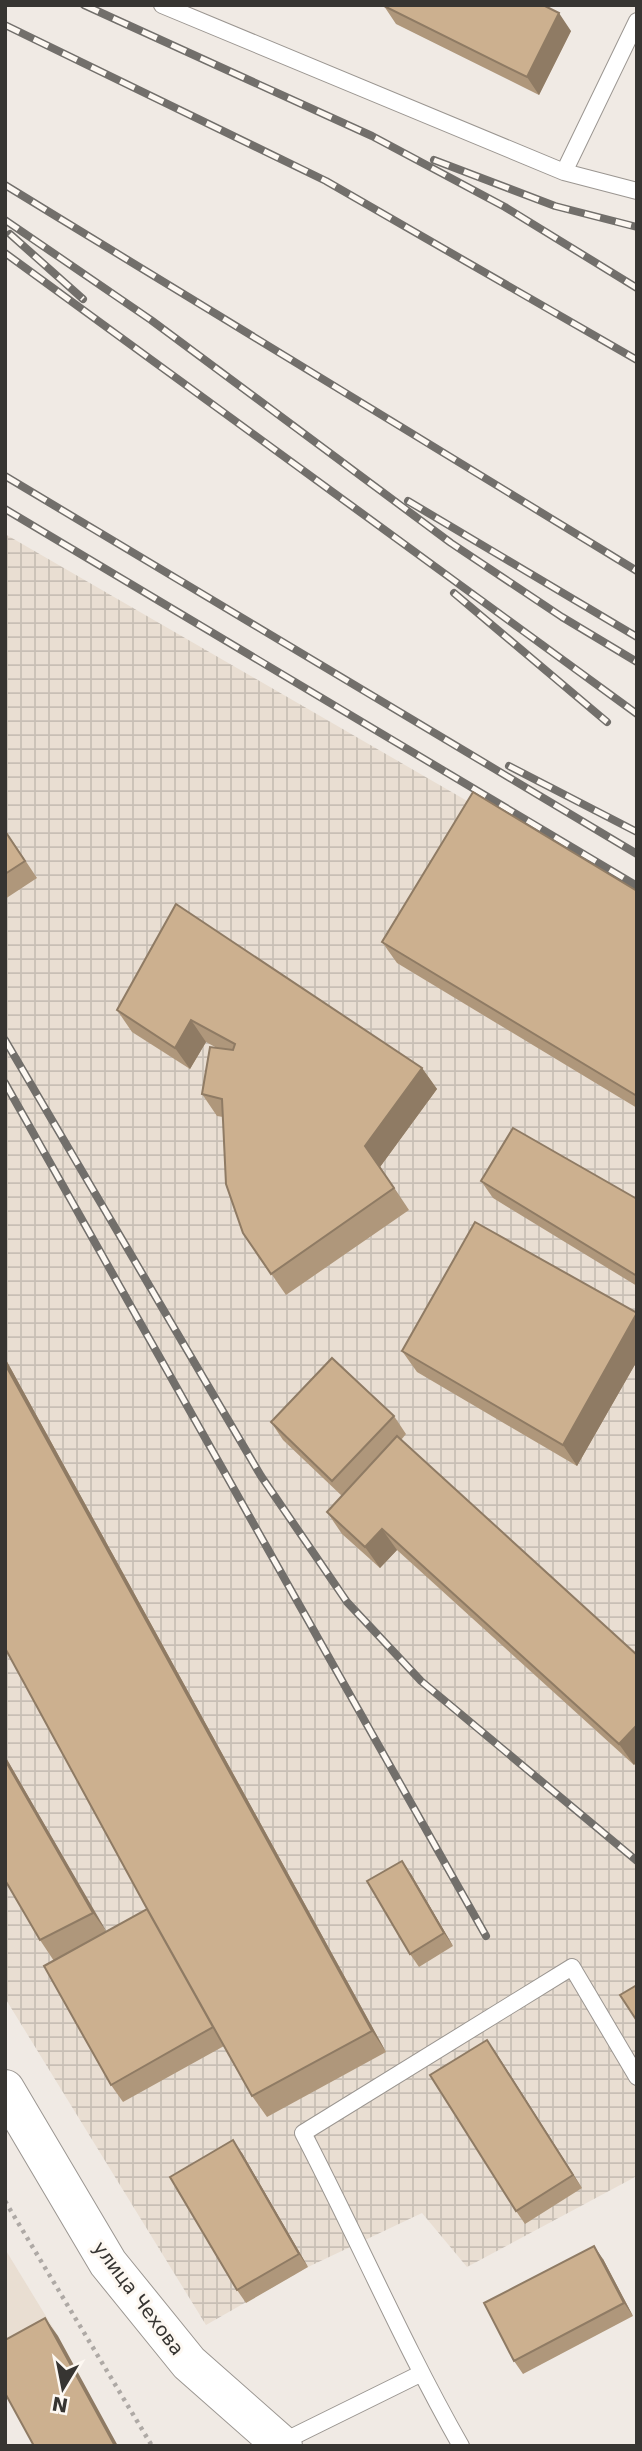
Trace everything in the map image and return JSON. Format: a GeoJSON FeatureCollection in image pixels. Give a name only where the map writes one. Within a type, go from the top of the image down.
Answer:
{"type":"FeatureCollection","features":[{"type":"Feature","properties":{"kind":"street","name":"улица Чехова"},"geometry":{"type":"LineString","coordinates":[[5,2089],[108,2263],[189,2363],[281,2445]]}},
{"type":"Feature","properties":{"kind":"lane"},"geometry":{"type":"LineString","coordinates":[[162,5],[564,172],[637,191]]}},
{"type":"Feature","properties":{"kind":"lane"},"geometry":{"type":"LineString","coordinates":[[564,172],[637,21]]}},
{"type":"Feature","properties":{"kind":"lane"},"geometry":{"type":"LineString","coordinates":[[461,2446],[420,2374],[360,2243],[303,2133],[572,1967],[637,2077]]}},
{"type":"Feature","properties":{"kind":"lane"},"geometry":{"type":"LineString","coordinates":[[281,2445],[420,2374]]}},
{"type":"Feature","properties":{"kind":"path"},"geometry":{"type":"LineString","coordinates":[[5,2201],[152,2446]]}},
{"type":"Feature","properties":{"kind":"shaded area"},"geometry":{"type":"Polygon","coordinates":[[[5,534],[488,813],[637,903],[637,2176],[467,2267],[422,2213],[308,2267],[206,2325],[5,1998],[5,534]]]}},
{"type":"Feature","properties":{"kind":"shaded area"},"geometry":{"type":"Polygon","coordinates":[[[5,2249],[58,2336],[5,2364],[5,2249]]]}},
{"type":"Feature","properties":{"kind":"building"},"geometry":{"type":"Polygon","coordinates":[[[385,5],[543,5],[559,13],[527,77],[385,5]]]}},
{"type":"Feature","properties":{"kind":"building"},"geometry":{"type":"Polygon","coordinates":[[[473,792],[637,891],[637,1096],[382,942],[473,792]]]}},
{"type":"Feature","properties":{"kind":"building"},"geometry":{"type":"Polygon","coordinates":[[[5,831],[25,861],[5,874],[5,831]]]}},
{"type":"Feature","properties":{"kind":"building"},"geometry":{"type":"Polygon","coordinates":[[[176,904],[422,1068],[365,1146],[394,1188],[271,1274],[243,1233],[226,1184],[222,1099],[202,1094],[210,1047],[233,1050],[235,1044],[191,1020],[175,1048],[117,1010],[176,904]]]}},
{"type":"Feature","properties":{"kind":"building"},"geometry":{"type":"Polygon","coordinates":[[[513,1128],[637,1199],[637,1276],[481,1181],[513,1128]]]}},
{"type":"Feature","properties":{"kind":"building"},"geometry":{"type":"Polygon","coordinates":[[[475,1222],[637,1313],[563,1445],[402,1351],[475,1222]]]}},
{"type":"Feature","properties":{"kind":"building"},"geometry":{"type":"Polygon","coordinates":[[[332,1358],[394,1416],[332,1481],[271,1422],[332,1358]]]}},
{"type":"Feature","properties":{"kind":"building"},"geometry":{"type":"Polygon","coordinates":[[[5,1364],[372,2031],[252,2096],[5,1648],[5,1364]]]}},
{"type":"Feature","properties":{"kind":"building"},"geometry":{"type":"Polygon","coordinates":[[[397,1436],[637,1655],[637,1725],[619,1744],[382,1529],[365,1547],[327,1512],[397,1436]]]}},
{"type":"Feature","properties":{"kind":"building"},"geometry":{"type":"Polygon","coordinates":[[[5,1760],[93,1913],[40,1940],[5,1880],[5,1760]]]}},
{"type":"Feature","properties":{"kind":"building"},"geometry":{"type":"Polygon","coordinates":[[[402,1861],[444,1933],[410,1954],[367,1881],[402,1861]]]}},
{"type":"Feature","properties":{"kind":"building"},"geometry":{"type":"Polygon","coordinates":[[[147,1909],[213,2027],[111,2085],[44,1966],[147,1909]]]}},
{"type":"Feature","properties":{"kind":"building"},"geometry":{"type":"Polygon","coordinates":[[[637,1985],[637,2021],[620,1995],[637,1985]]]}},
{"type":"Feature","properties":{"kind":"building"},"geometry":{"type":"Polygon","coordinates":[[[487,2040],[573,2175],[516,2211],[430,2075],[487,2040]]]}},
{"type":"Feature","properties":{"kind":"building"},"geometry":{"type":"Polygon","coordinates":[[[233,2140],[299,2254],[237,2290],[170,2177],[233,2140]]]}},
{"type":"Feature","properties":{"kind":"building"},"geometry":{"type":"Polygon","coordinates":[[[594,2246],[624,2303],[514,2361],[484,2303],[594,2246]]]}},
{"type":"Feature","properties":{"kind":"building"},"geometry":{"type":"Polygon","coordinates":[[[45,2318],[115,2446],[34,2446],[5,2393],[5,2340],[45,2318]]]}},
{"type":"Feature","properties":{"kind":"railway"},"geometry":{"type":"LineString","coordinates":[[84,5],[372,136],[505,207],[637,288]]}},
{"type":"Feature","properties":{"kind":"railway"},"geometry":{"type":"LineString","coordinates":[[5,25],[326,181],[637,360]]}},
{"type":"Feature","properties":{"kind":"railway"},"geometry":{"type":"LineString","coordinates":[[434,160],[555,206],[637,227]]}},
{"type":"Feature","properties":{"kind":"railway"},"geometry":{"type":"LineString","coordinates":[[5,185],[637,571]]}},
{"type":"Feature","properties":{"kind":"railway"},"geometry":{"type":"LineString","coordinates":[[5,220],[151,320],[451,543],[562,617],[637,662]]}},
{"type":"Feature","properties":{"kind":"railway"},"geometry":{"type":"LineString","coordinates":[[10,234],[83,299]]}},
{"type":"Feature","properties":{"kind":"railway"},"geometry":{"type":"LineString","coordinates":[[5,253],[637,714]]}},
{"type":"Feature","properties":{"kind":"railway"},"geometry":{"type":"LineString","coordinates":[[5,476],[637,854]]}},
{"type":"Feature","properties":{"kind":"railway"},"geometry":{"type":"LineString","coordinates":[[408,501],[637,637]]}},
{"type":"Feature","properties":{"kind":"railway"},"geometry":{"type":"LineString","coordinates":[[5,509],[637,886]]}},
{"type":"Feature","properties":{"kind":"railway"},"geometry":{"type":"LineString","coordinates":[[454,593],[607,722]]}},
{"type":"Feature","properties":{"kind":"railway"},"geometry":{"type":"LineString","coordinates":[[509,766],[637,832]]}},
{"type":"Feature","properties":{"kind":"railway"},"geometry":{"type":"LineString","coordinates":[[5,1040],[261,1476],[347,1602],[421,1681],[637,1861]]}},
{"type":"Feature","properties":{"kind":"railway"},"geometry":{"type":"LineString","coordinates":[[5,1083],[486,1936]]}}]}
